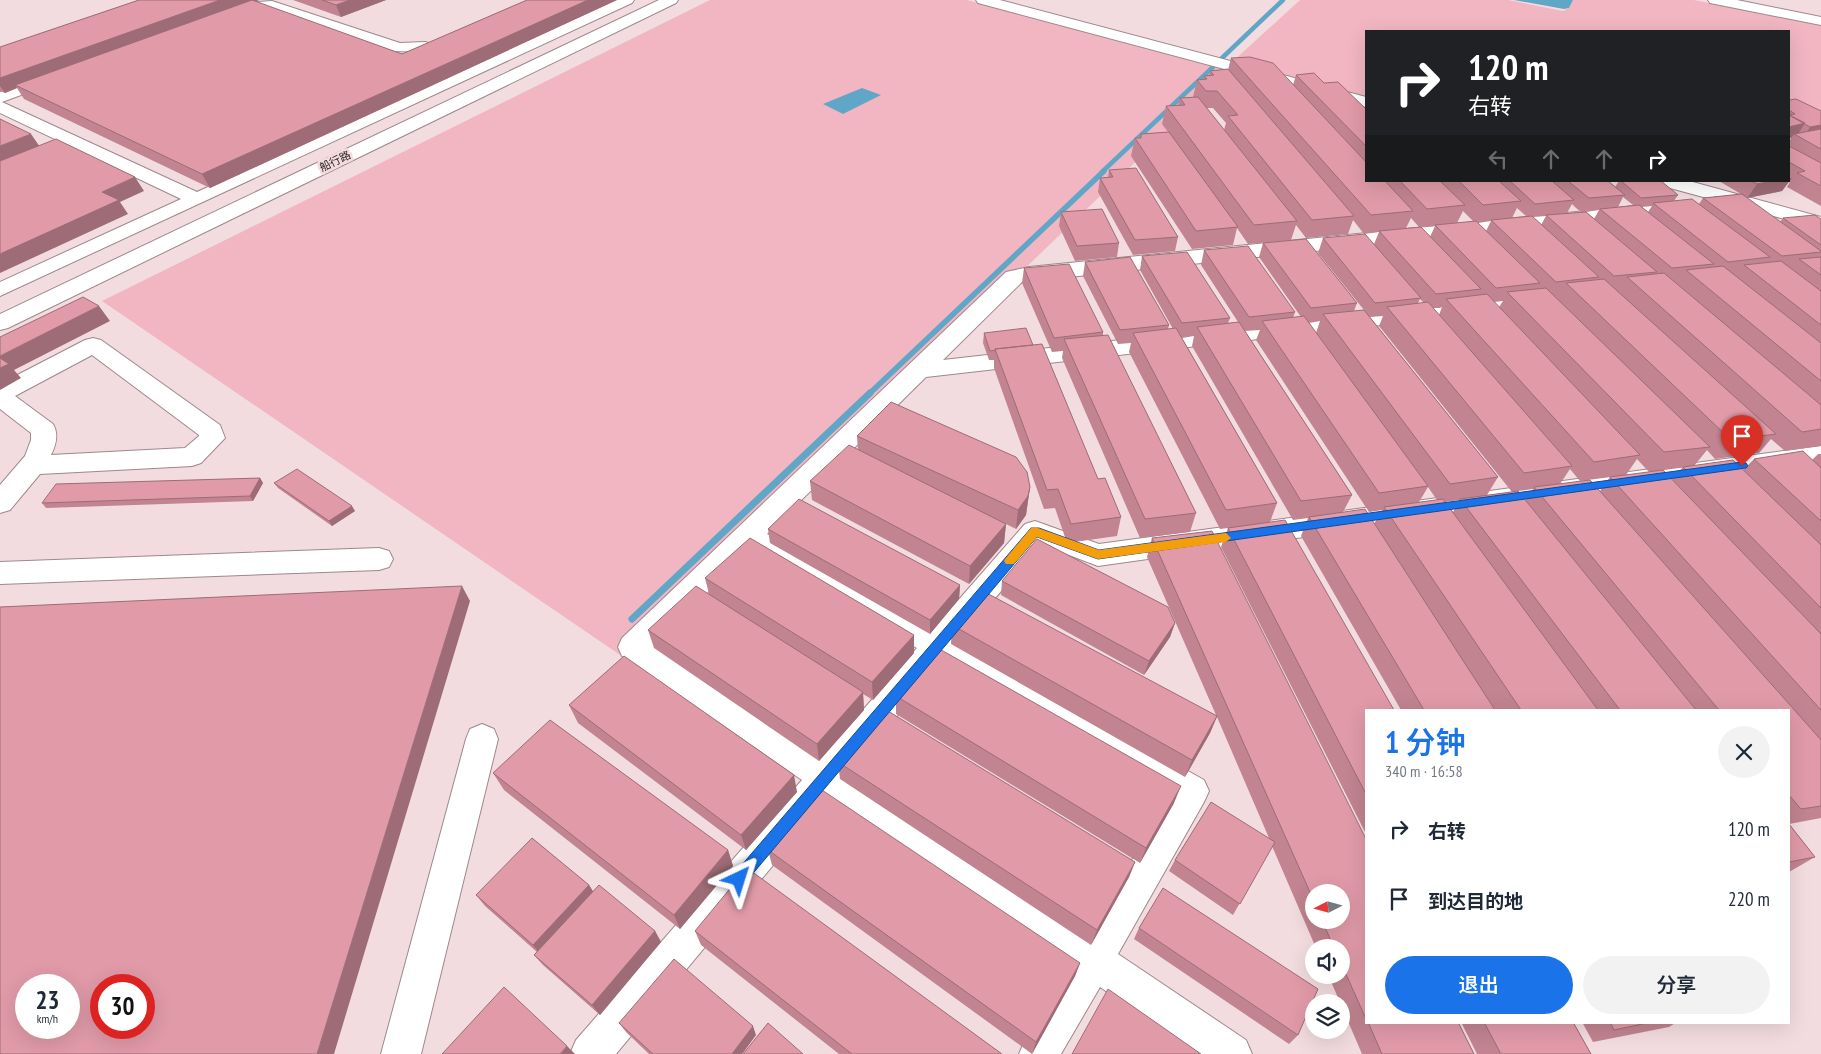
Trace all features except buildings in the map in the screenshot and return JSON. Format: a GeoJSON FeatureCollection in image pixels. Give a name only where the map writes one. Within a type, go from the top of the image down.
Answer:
{"type":"FeatureCollection","features":[{"type":"Feature","properties":{"kind":"street"},"geometry":{"type":"LineString","coordinates":[[0,290],[627,0]]}},
{"type":"Feature","properties":{"kind":"street","name":"船行路"},"geometry":{"type":"LineString","coordinates":[[0,323],[671,0]]}},
{"type":"Feature","properties":{"kind":"street"},"geometry":{"type":"LineString","coordinates":[[983,0],[1365,102]]}},
{"type":"Feature","properties":{"kind":"street"},"geometry":{"type":"LineString","coordinates":[[1715,0],[1821,21]]}},
{"type":"Feature","properties":{"kind":"street"},"geometry":{"type":"LineString","coordinates":[[212,21],[249,7],[272,5],[399,48],[425,47],[440,51]]}},
{"type":"Feature","properties":{"kind":"street"},"geometry":{"type":"LineString","coordinates":[[0,98],[64,74]]}},
{"type":"Feature","properties":{"kind":"street"},"geometry":{"type":"LineString","coordinates":[[0,107],[197,199]]}},
{"type":"Feature","properties":{"kind":"street"},"geometry":{"type":"LineString","coordinates":[[50,152],[75,142]]}},
{"type":"Feature","properties":{"kind":"street"},"geometry":{"type":"LineString","coordinates":[[1670,182],[1821,222]]}},
{"type":"Feature","properties":{"kind":"street"},"geometry":{"type":"LineString","coordinates":[[1232,1054],[634,647],[1014,277],[1029,273],[1742,202]]}},
{"type":"Feature","properties":{"kind":"street"},"geometry":{"type":"LineString","coordinates":[[918,370],[1563,297]]}},
{"type":"Feature","properties":{"kind":"street"},"geometry":{"type":"LineString","coordinates":[[0,503],[32,465],[43,449],[45,439],[44,430],[0,396],[94,345],[211,431],[212,438],[192,457],[32,465]]}},
{"type":"Feature","properties":{"kind":"street"},"geometry":{"type":"LineString","coordinates":[[590,1054],[1035,531],[1098,555],[1821,455]]}},
{"type":"Feature","properties":{"kind":"street"},"geometry":{"type":"LineString","coordinates":[[747,536],[939,644],[1192,791],[1039,1054]]}},
{"type":"Feature","properties":{"kind":"street"},"geometry":{"type":"LineString","coordinates":[[0,572],[379,559]]}},
{"type":"Feature","properties":{"kind":"street"},"geometry":{"type":"LineString","coordinates":[[401,1054],[482,739]]}},
{"type":"Feature","properties":{"kind":"shaded area"},"geometry":{"type":"Polygon","coordinates":[[[710,0],[967,0],[1230,71],[747,536],[626,659],[102,301],[710,0]]]}},
{"type":"Feature","properties":{"kind":"shaded area"},"geometry":{"type":"Polygon","coordinates":[[[1300,0],[1508,0],[1563,11],[1569,8],[1573,0],[1694,0],[1821,25],[1821,121],[1790,106],[1790,30],[1365,30],[1365,99],[1231,63],[1300,0]]]}},
{"type":"Feature","properties":{"kind":"water"},"geometry":{"type":"Polygon","coordinates":[[[1514,0],[1573,0],[1569,8],[1564,9],[1514,0]]]}},
{"type":"Feature","properties":{"kind":"water"},"geometry":{"type":"Polygon","coordinates":[[[862,88],[881,95],[843,114],[823,104],[862,88]]]}},
{"type":"Feature","properties":{"kind":"waterway"},"geometry":{"type":"LineString","coordinates":[[1222,58],[1283,0]]}},
{"type":"Feature","properties":{"kind":"waterway"},"geometry":{"type":"LineString","coordinates":[[1102,172],[1213,67]]}},
{"type":"Feature","properties":{"kind":"waterway"},"geometry":{"type":"LineString","coordinates":[[869,394],[1104,171]]}},
{"type":"Feature","properties":{"kind":"waterway"},"geometry":{"type":"LineString","coordinates":[[632,619],[870,393]]}},
{"type":"Feature","properties":{"kind":"slow traffic"},"geometry":{"type":"LineString","coordinates":[[1010,561],[1035,531],[1098,555],[1226,538]]}},
{"type":"Feature","properties":{"kind":"route"},"geometry":{"type":"LineString","coordinates":[[739,879],[1035,531],[1098,555],[1742,466]]}}]}
